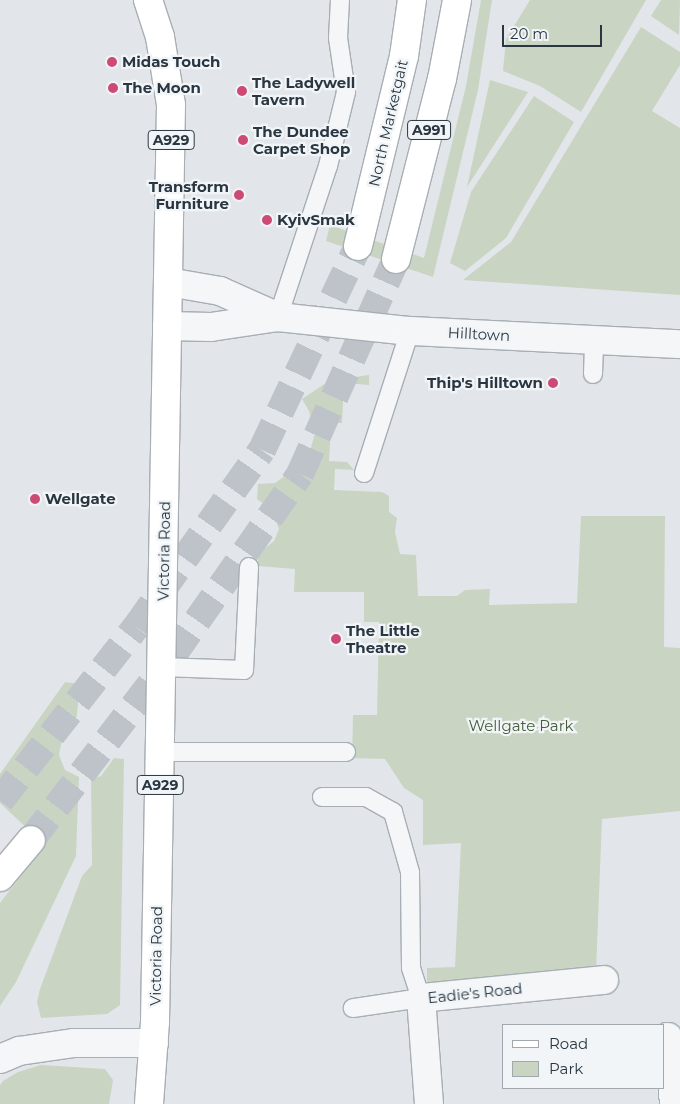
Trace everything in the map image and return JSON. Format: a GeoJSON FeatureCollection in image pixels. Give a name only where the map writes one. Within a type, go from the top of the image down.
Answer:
{"type":"FeatureCollection","features":[{"type":"Feature","properties":{"kind":"main road","name":"Victoria Road"},"geometry":{"type":"LineString","coordinates":[[148,0],[160,37],[171,105],[163,667],[154,1043],[149,1104]]}},
{"type":"Feature","properties":{"kind":"main road","name":"North Marketgait"},"geometry":{"type":"LineString","coordinates":[[358,246],[404,56],[412,0]]}},
{"type":"Feature","properties":{"kind":"main road","name":"A991"},"geometry":{"type":"LineString","coordinates":[[396,259],[442,79],[457,0]]}},
{"type":"Feature","properties":{"kind":"main road"},"geometry":{"type":"LineString","coordinates":[[0,877],[31,840]]}},
{"type":"Feature","properties":{"kind":"street","name":"Hilltown"},"geometry":{"type":"LineString","coordinates":[[168,282],[220,291],[278,317]]}},
{"type":"Feature","properties":{"kind":"street","name":"Hilltown"},"geometry":{"type":"LineString","coordinates":[[168,326],[211,327],[278,317],[410,331],[680,344]]}},
{"type":"Feature","properties":{"kind":"street","name":"Eadie's Road"},"geometry":{"type":"LineString","coordinates":[[429,1104],[421,998],[604,980]]}},
{"type":"Feature","properties":{"kind":"street"},"geometry":{"type":"LineString","coordinates":[[668,1038],[674,1104]]}},
{"type":"Feature","properties":{"kind":"street"},"geometry":{"type":"LineString","coordinates":[[0,1059],[19,1050],[74,1043],[154,1043]]}},
{"type":"Feature","properties":{"kind":"lane"},"geometry":{"type":"LineString","coordinates":[[278,317],[328,166],[346,92],[338,38],[340,0]]}},
{"type":"Feature","properties":{"kind":"lane"},"geometry":{"type":"LineString","coordinates":[[364,473],[410,331]]}},
{"type":"Feature","properties":{"kind":"lane"},"geometry":{"type":"LineString","coordinates":[[593,374],[594,340]]}},
{"type":"Feature","properties":{"kind":"lane"},"geometry":{"type":"LineString","coordinates":[[163,667],[244,670],[249,567]]}},
{"type":"Feature","properties":{"kind":"lane"},"geometry":{"type":"LineString","coordinates":[[161,752],[346,752]]}},
{"type":"Feature","properties":{"kind":"lane"},"geometry":{"type":"LineString","coordinates":[[322,797],[366,797],[393,812],[410,872],[410,968],[421,998],[353,1008]]}},
{"type":"Feature","properties":{"kind":"green space"},"geometry":{"type":"Polygon","coordinates":[[[481,0],[492,0],[478,90],[433,277],[326,241],[330,225],[424,258],[466,86],[481,0]]]}},
{"type":"Feature","properties":{"kind":"green space"},"geometry":{"type":"Polygon","coordinates":[[[530,0],[646,0],[581,112],[540,86],[503,71],[506,39],[530,0]]]}},
{"type":"Feature","properties":{"kind":"green space"},"geometry":{"type":"Polygon","coordinates":[[[661,0],[680,0],[679,35],[651,16],[661,0]]]}},
{"type":"Feature","properties":{"kind":"green space"},"geometry":{"type":"Polygon","coordinates":[[[641,27],[680,52],[680,65],[652,111],[680,128],[680,295],[463,280],[511,242],[641,27]]]}},
{"type":"Feature","properties":{"kind":"green space"},"geometry":{"type":"Polygon","coordinates":[[[490,80],[528,92],[467,187],[490,80]]]}},
{"type":"Feature","properties":{"kind":"green space"},"geometry":{"type":"Polygon","coordinates":[[[534,96],[574,122],[506,238],[465,271],[450,263],[471,192],[534,96]]]}},
{"type":"Feature","properties":{"kind":"green space","name":"Wellgate Park"},"geometry":{"type":"Polygon","coordinates":[[[369,375],[369,385],[344,383],[342,423],[331,423],[329,461],[347,462],[354,470],[335,469],[334,490],[382,492],[389,496],[389,512],[397,518],[395,532],[400,554],[416,555],[418,596],[457,596],[465,590],[490,589],[489,605],[577,603],[581,516],[665,516],[664,647],[680,648],[680,811],[602,819],[596,971],[466,984],[427,982],[427,968],[455,967],[461,843],[423,845],[423,800],[404,788],[385,759],[352,758],[353,715],[377,715],[379,622],[364,622],[364,592],[294,592],[295,569],[258,566],[258,554],[274,541],[279,529],[271,509],[257,499],[258,484],[275,483],[296,468],[310,451],[315,433],[309,411],[302,399],[329,381],[369,375]]]}},
{"type":"Feature","properties":{"kind":"green space"},"geometry":{"type":"Polygon","coordinates":[[[65,682],[80,684],[76,723],[63,734],[59,755],[65,770],[79,777],[76,856],[16,982],[0,1006],[0,903],[45,845],[0,803],[0,774],[65,682]]]}},
{"type":"Feature","properties":{"kind":"green space"},"geometry":{"type":"Polygon","coordinates":[[[114,758],[124,759],[120,1005],[107,1014],[41,1018],[37,1002],[40,989],[82,876],[92,865],[91,779],[101,776],[114,758]]]}},
{"type":"Feature","properties":{"kind":"green space"},"geometry":{"type":"Polygon","coordinates":[[[41,1065],[105,1069],[113,1080],[109,1104],[0,1104],[0,1085],[3,1081],[18,1072],[41,1065]]]}},
{"type":"Feature","properties":{"kind":"tunnel"},"geometry":{"type":"LineString","coordinates":[[0,801],[136,627],[262,450],[358,246]]}},
{"type":"Feature","properties":{"kind":"tunnel"},"geometry":{"type":"LineString","coordinates":[[31,840],[173,655],[300,474],[396,259]]}},
{"type":"Feature","properties":{"kind":"place","name":"Midas Touch"},"geometry":{"type":"Point","coordinates":[112,62]}},
{"type":"Feature","properties":{"kind":"place","name":"The Moon"},"geometry":{"type":"Point","coordinates":[113,88]}},
{"type":"Feature","properties":{"kind":"place","name":"The Ladywell Tavern"},"geometry":{"type":"Point","coordinates":[242,91]}},
{"type":"Feature","properties":{"kind":"place","name":"The Dundee Carpet Shop"},"geometry":{"type":"Point","coordinates":[243,140]}},
{"type":"Feature","properties":{"kind":"place","name":"Transform Furniture"},"geometry":{"type":"Point","coordinates":[239,195]}},
{"type":"Feature","properties":{"kind":"place","name":"KyivSmak"},"geometry":{"type":"Point","coordinates":[267,220]}},
{"type":"Feature","properties":{"kind":"place","name":"Thip's Hilltown"},"geometry":{"type":"Point","coordinates":[553,383]}},
{"type":"Feature","properties":{"kind":"place","name":"Wellgate"},"geometry":{"type":"Point","coordinates":[35,499]}},
{"type":"Feature","properties":{"kind":"place","name":"The Little Theatre"},"geometry":{"type":"Point","coordinates":[336,639]}}]}
